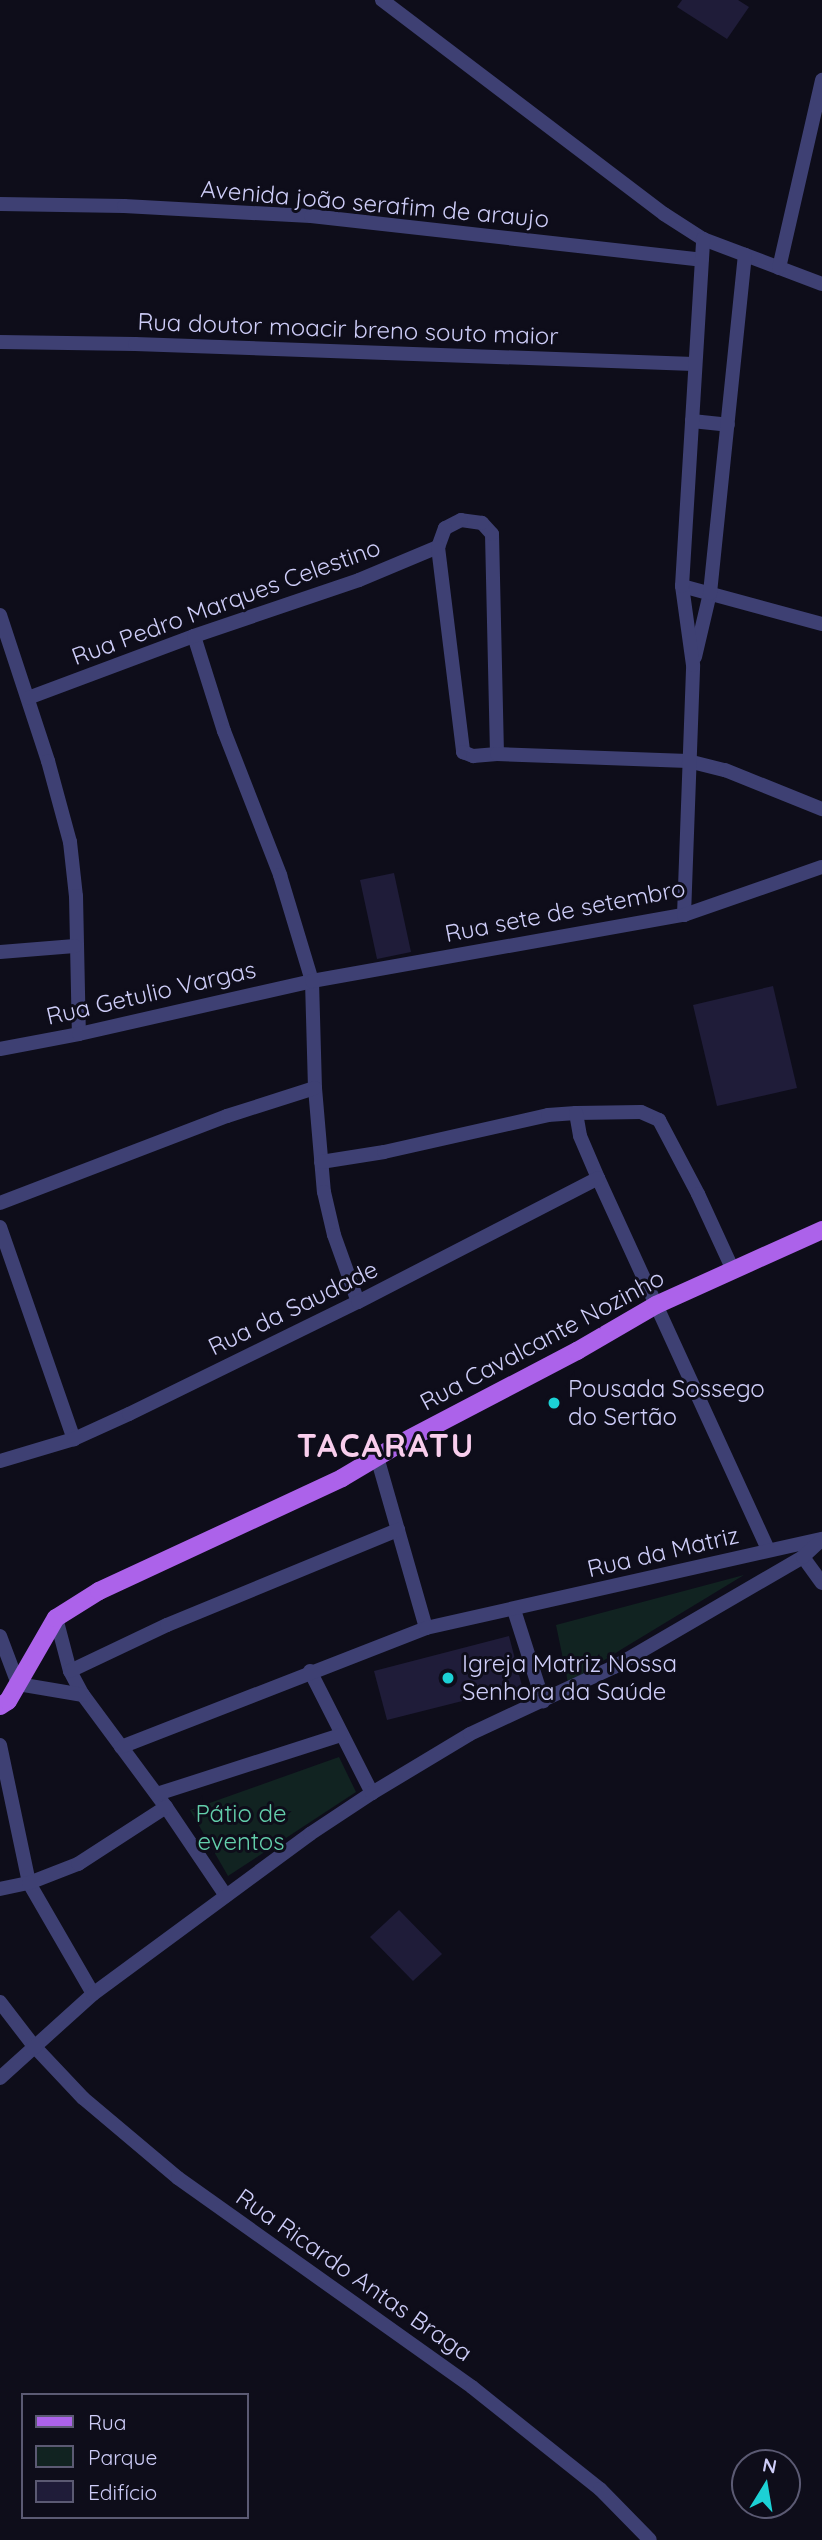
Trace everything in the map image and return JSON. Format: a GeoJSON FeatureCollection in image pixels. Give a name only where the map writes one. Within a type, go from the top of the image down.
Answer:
{"type":"FeatureCollection","features":[{"type":"Feature","properties":{"kind":"main road","name":"Rua Cavalcante Nozinho"},"geometry":{"type":"LineString","coordinates":[[56,1618],[134,1574],[342,1478],[656,1305],[822,1230]]}},
{"type":"Feature","properties":{"kind":"main road"},"geometry":{"type":"LineString","coordinates":[[0,1706],[8,1701],[56,1618]]}},
{"type":"Feature","properties":{"kind":"street"},"geometry":{"type":"LineString","coordinates":[[382,0],[664,214],[703,239],[822,284]]}},
{"type":"Feature","properties":{"kind":"street"},"geometry":{"type":"LineString","coordinates":[[779,268],[822,80]]}},
{"type":"Feature","properties":{"kind":"street","name":"Avenida joão serafim de araujo"},"geometry":{"type":"LineString","coordinates":[[0,204],[124,206],[311,216],[702,260]]}},
{"type":"Feature","properties":{"kind":"street"},"geometry":{"type":"LineString","coordinates":[[693,665],[682,586],[703,239]]}},
{"type":"Feature","properties":{"kind":"street"},"geometry":{"type":"LineString","coordinates":[[684,915],[693,665],[710,593],[745,256]]}},
{"type":"Feature","properties":{"kind":"street","name":"Rua doutor moacir breno souto maior"},"geometry":{"type":"LineString","coordinates":[[0,342],[135,344],[694,364]]}},
{"type":"Feature","properties":{"kind":"street"},"geometry":{"type":"LineString","coordinates":[[692,421],[728,425]]}},
{"type":"Feature","properties":{"kind":"street"},"geometry":{"type":"LineString","coordinates":[[497,754],[492,534],[482,523],[470,520],[453,521],[445,528],[438,547],[463,752],[481,756],[497,754],[688,761],[724,770],[822,809]]}},
{"type":"Feature","properties":{"kind":"street","name":"Rua Pedro Marques Celestino"},"geometry":{"type":"LineString","coordinates":[[28,698],[194,636],[359,580],[438,547]]}},
{"type":"Feature","properties":{"kind":"street"},"geometry":{"type":"LineString","coordinates":[[682,586],[822,624]]}},
{"type":"Feature","properties":{"kind":"street"},"geometry":{"type":"LineString","coordinates":[[0,615],[28,698],[70,842],[76,896],[79,1034]]}},
{"type":"Feature","properties":{"kind":"street"},"geometry":{"type":"LineString","coordinates":[[194,636],[225,730],[280,875],[312,981],[315,1088],[321,1162],[334,1235],[358,1302]]}},
{"type":"Feature","properties":{"kind":"street","name":"Rua sete de setembro"},"geometry":{"type":"LineString","coordinates":[[312,981],[684,915],[822,867]]}},
{"type":"Feature","properties":{"kind":"street"},"geometry":{"type":"LineString","coordinates":[[0,952],[75,946]]}},
{"type":"Feature","properties":{"kind":"street","name":"Rua Getulio Vargas"},"geometry":{"type":"LineString","coordinates":[[0,1049],[79,1034],[312,981]]}},
{"type":"Feature","properties":{"kind":"street"},"geometry":{"type":"LineString","coordinates":[[0,1203],[227,1116],[315,1088]]}},
{"type":"Feature","properties":{"kind":"street"},"geometry":{"type":"LineString","coordinates":[[321,1162],[384,1152],[548,1115],[641,1112],[659,1121],[698,1194],[733,1270]]}},
{"type":"Feature","properties":{"kind":"street"},"geometry":{"type":"LineString","coordinates":[[576,1113],[580,1136],[598,1178],[768,1550]]}},
{"type":"Feature","properties":{"kind":"street","name":"Rua da Saudade"},"geometry":{"type":"LineString","coordinates":[[0,1461],[74,1439],[358,1302],[598,1178]]}},
{"type":"Feature","properties":{"kind":"street"},"geometry":{"type":"LineString","coordinates":[[0,1227],[74,1439]]}},
{"type":"Feature","properties":{"kind":"street"},"geometry":{"type":"LineString","coordinates":[[377,1457],[426,1628]]}},
{"type":"Feature","properties":{"kind":"street"},"geometry":{"type":"LineString","coordinates":[[69,1671],[167,1625],[398,1530]]}},
{"type":"Feature","properties":{"kind":"street"},"geometry":{"type":"LineString","coordinates":[[0,2078],[93,1993],[226,1895],[372,1793],[442,1749],[614,1667],[803,1557],[822,1539]]}},
{"type":"Feature","properties":{"kind":"street","name":"Rua da Matriz"},"geometry":{"type":"LineString","coordinates":[[121,1747],[310,1671],[426,1628],[514,1611],[822,1539]]}},
{"type":"Feature","properties":{"kind":"street"},"geometry":{"type":"LineString","coordinates":[[803,1557],[822,1583]]}},
{"type":"Feature","properties":{"kind":"street"},"geometry":{"type":"LineString","coordinates":[[514,1611],[542,1701]]}},
{"type":"Feature","properties":{"kind":"street"},"geometry":{"type":"LineString","coordinates":[[56,1618],[69,1671],[83,1695],[157,1794],[226,1895]]}},
{"type":"Feature","properties":{"kind":"street"},"geometry":{"type":"LineString","coordinates":[[0,1636],[18,1684],[83,1695]]}},
{"type":"Feature","properties":{"kind":"street"},"geometry":{"type":"LineString","coordinates":[[310,1671],[372,1793]]}},
{"type":"Feature","properties":{"kind":"street"},"geometry":{"type":"LineString","coordinates":[[157,1794],[341,1735]]}},
{"type":"Feature","properties":{"kind":"street"},"geometry":{"type":"LineString","coordinates":[[0,1745],[29,1883],[93,1993]]}},
{"type":"Feature","properties":{"kind":"street"},"geometry":{"type":"LineString","coordinates":[[0,1889],[29,1883],[78,1864],[166,1807]]}},
{"type":"Feature","properties":{"kind":"street","name":"Rua Ricardo Antas Braga"},"geometry":{"type":"LineString","coordinates":[[0,2001],[33,2046],[83,2098],[178,2178],[472,2387],[600,2489],[650,2540]]}},
{"type":"Feature","properties":{"kind":"green space"},"geometry":{"type":"Polygon","coordinates":[[[744,1575],[622,1649],[568,1683],[556,1625],[744,1575]]]}},
{"type":"Feature","properties":{"kind":"green space","name":"Pátio de eventos"},"geometry":{"type":"Polygon","coordinates":[[[339,1757],[356,1792],[228,1876],[190,1810],[339,1757]]]}},
{"type":"Feature","properties":{"kind":"building"},"geometry":{"type":"Polygon","coordinates":[[[682,0],[738,0],[749,7],[727,39],[677,7],[682,0]]]}},
{"type":"Feature","properties":{"kind":"building"},"geometry":{"type":"Polygon","coordinates":[[[394,873],[411,952],[377,959],[360,880],[394,873]]]}},
{"type":"Feature","properties":{"kind":"building"},"geometry":{"type":"Polygon","coordinates":[[[773,986],[797,1088],[717,1106],[693,1005],[773,986]]]}},
{"type":"Feature","properties":{"kind":"building","name":"Igreja Matriz Nossa Senhora da Saúde"},"geometry":{"type":"Polygon","coordinates":[[[509,1636],[522,1686],[387,1720],[374,1671],[509,1636]]]}},
{"type":"Feature","properties":{"kind":"building"},"geometry":{"type":"Polygon","coordinates":[[[399,1910],[442,1954],[413,1981],[370,1937],[399,1910]]]}},
{"type":"Feature","properties":{"kind":"place","name":"Pousada Sossego do Sertão"},"geometry":{"type":"Point","coordinates":[554,1403]}},
{"type":"Feature","properties":{"kind":"place","name":"Igreja Matriz Nossa Senhora da Saúde"},"geometry":{"type":"Point","coordinates":[448,1678]}},
{"type":"Feature","properties":{"kind":"district","name":"TACARATU"},"geometry":{"type":"Point","coordinates":[386,1445]}}]}
